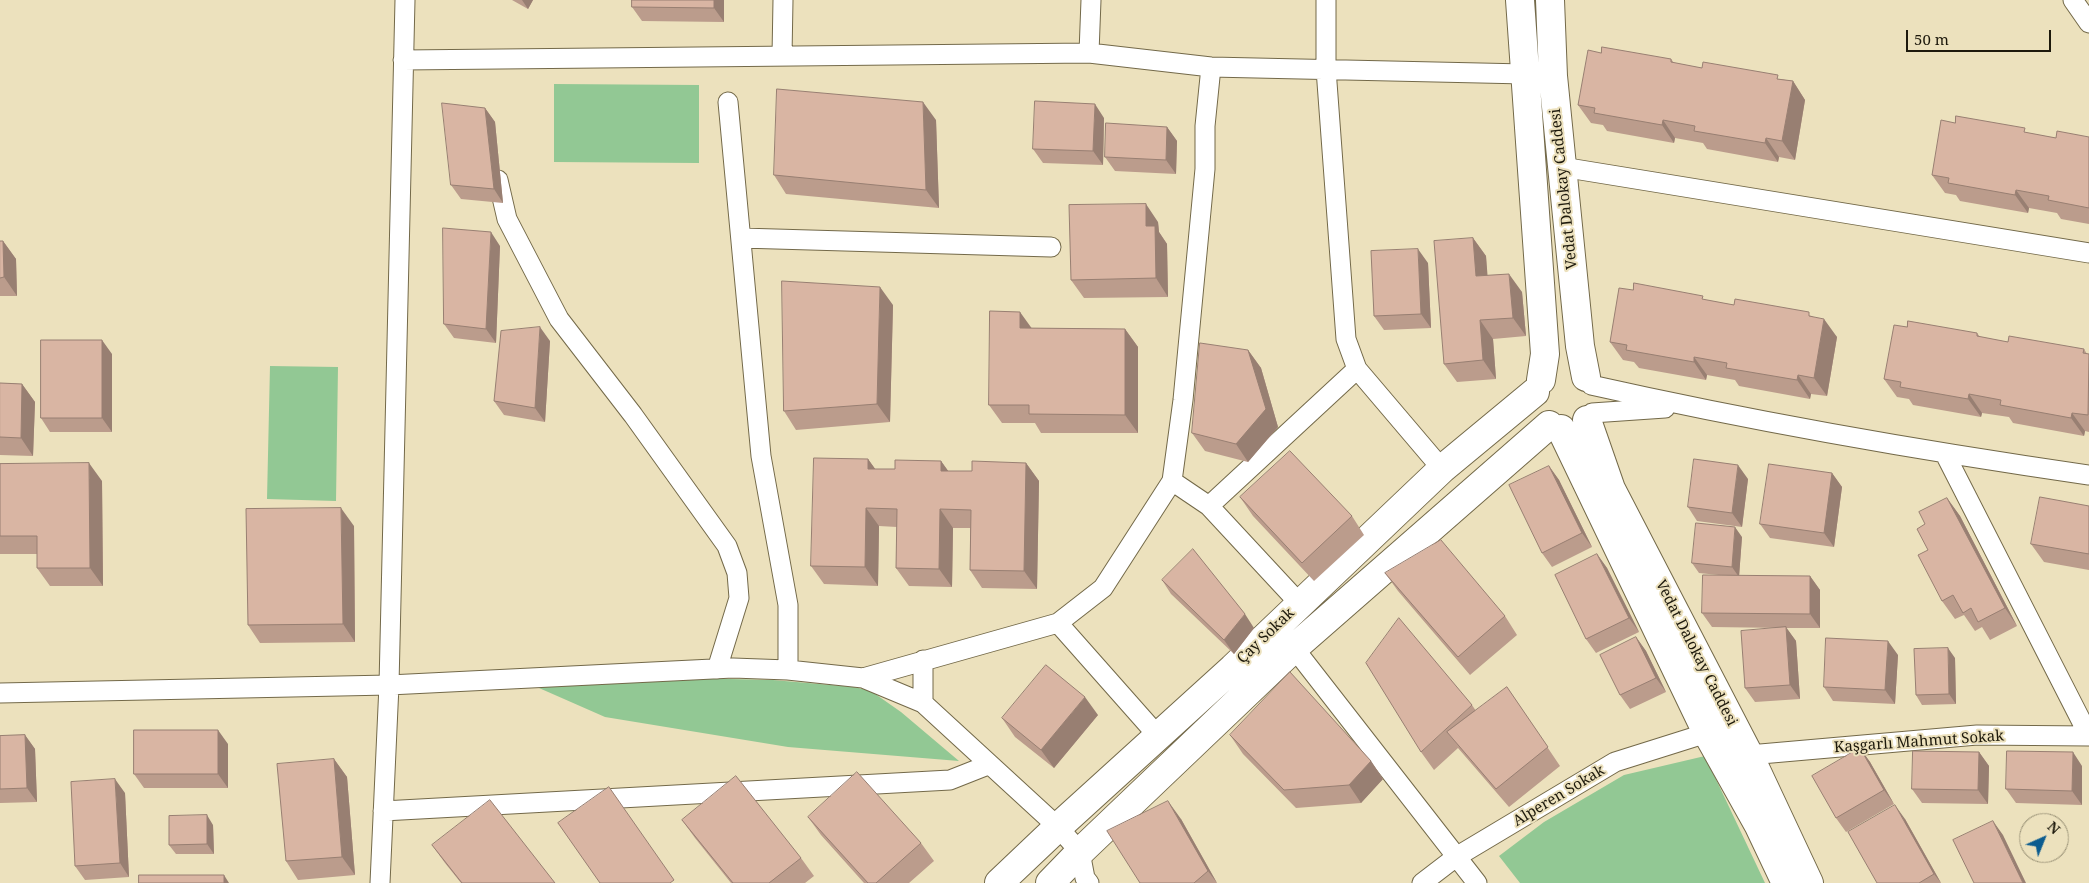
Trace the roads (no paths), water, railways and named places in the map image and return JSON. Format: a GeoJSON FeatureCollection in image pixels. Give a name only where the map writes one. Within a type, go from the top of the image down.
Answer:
{"type":"FeatureCollection","features":[{"type":"Feature","properties":{"kind":"main road"},"geometry":{"type":"LineString","coordinates":[[1520,0],[1545,354],[1534,401],[1537,410],[1555,427],[1570,429],[1589,417],[1595,404],[1595,394],[1588,381],[1572,370],[1558,370],[1548,374],[1538,386]]}},
{"type":"Feature","properties":{"kind":"main road","name":"Vedat Dalokay Caddesi"},"geometry":{"type":"LineString","coordinates":[[1550,0],[1553,76],[1562,167],[1580,346],[1588,381]]}},
{"type":"Feature","properties":{"kind":"main road","name":"Çay Sokak"},"geometry":{"type":"LineString","coordinates":[[999,883],[1300,604],[1442,469],[1538,386]]}},
{"type":"Feature","properties":{"kind":"main road","name":"Vedat Dalokay Caddesi"},"geometry":{"type":"LineString","coordinates":[[1589,417],[1611,489],[1749,755],[1809,883]]}},
{"type":"Feature","properties":{"kind":"main road","name":"Vedat Dalokay Caddesi"},"geometry":{"type":"LineString","coordinates":[[1555,427],[1707,733],[1759,826],[1786,883]]}},
{"type":"Feature","properties":{"kind":"main road","name":"Çay Sokak"},"geometry":{"type":"LineString","coordinates":[[1050,883],[1080,852],[1294,648],[1555,427]]}},
{"type":"Feature","properties":{"kind":"street"},"geometry":{"type":"LineString","coordinates":[[380,883],[389,685],[402,60],[405,0]]}},
{"type":"Feature","properties":{"kind":"street"},"geometry":{"type":"LineString","coordinates":[[782,0],[782,56]]}},
{"type":"Feature","properties":{"kind":"street"},"geometry":{"type":"LineString","coordinates":[[1089,53],[1091,0]]}},
{"type":"Feature","properties":{"kind":"street"},"geometry":{"type":"LineString","coordinates":[[1326,0],[1326,69],[1346,340],[1357,369],[1442,469]]}},
{"type":"Feature","properties":{"kind":"street"},"geometry":{"type":"LineString","coordinates":[[2073,0],[2089,23]]}},
{"type":"Feature","properties":{"kind":"street"},"geometry":{"type":"LineString","coordinates":[[402,60],[1089,53],[1211,67],[1525,74]]}},
{"type":"Feature","properties":{"kind":"street"},"geometry":{"type":"LineString","coordinates":[[863,678],[1058,623],[1104,588],[1172,482],[1183,400],[1206,169],[1205,126],[1211,67]]}},
{"type":"Feature","properties":{"kind":"street"},"geometry":{"type":"LineString","coordinates":[[728,102],[761,456],[788,605],[788,670]]}},
{"type":"Feature","properties":{"kind":"street"},"geometry":{"type":"LineString","coordinates":[[494,165],[507,219],[559,319],[633,415],[727,546],[737,573],[739,598],[717,669]]}},
{"type":"Feature","properties":{"kind":"street"},"geometry":{"type":"LineString","coordinates":[[1562,167],[2089,253]]}},
{"type":"Feature","properties":{"kind":"street"},"geometry":{"type":"LineString","coordinates":[[741,238],[1051,247]]}},
{"type":"Feature","properties":{"kind":"street"},"geometry":{"type":"LineString","coordinates":[[1209,506],[1357,369]]}},
{"type":"Feature","properties":{"kind":"street"},"geometry":{"type":"LineString","coordinates":[[1588,381],[1686,406],[1945,454],[2089,475]]}},
{"type":"Feature","properties":{"kind":"street"},"geometry":{"type":"LineString","coordinates":[[1589,417],[1686,406]]}},
{"type":"Feature","properties":{"kind":"street"},"geometry":{"type":"LineString","coordinates":[[1945,454],[2089,736]]}},
{"type":"Feature","properties":{"kind":"street"},"geometry":{"type":"LineString","coordinates":[[1172,482],[1209,506],[1300,604]]}},
{"type":"Feature","properties":{"kind":"street"},"geometry":{"type":"LineString","coordinates":[[1058,623],[1158,736]]}},
{"type":"Feature","properties":{"kind":"street"},"geometry":{"type":"LineString","coordinates":[[1294,648],[1477,883]]}},
{"type":"Feature","properties":{"kind":"street"},"geometry":{"type":"LineString","coordinates":[[923,660],[923,703]]}},
{"type":"Feature","properties":{"kind":"street"},"geometry":{"type":"LineString","coordinates":[[0,693],[389,685],[717,669],[788,670],[863,678],[923,703],[988,765],[1058,827],[1080,852],[1085,878],[1089,883]]}},
{"type":"Feature","properties":{"kind":"street","name":"Alperen Sokak"},"geometry":{"type":"LineString","coordinates":[[1422,883],[1456,857],[1615,762],[1707,733]]}},
{"type":"Feature","properties":{"kind":"street","name":"Kaşgarlı Mahmut Sokak"},"geometry":{"type":"LineString","coordinates":[[1749,755],[1977,735],[2089,736]]}},
{"type":"Feature","properties":{"kind":"street"},"geometry":{"type":"LineString","coordinates":[[383,811],[950,780],[988,765]]}}]}
